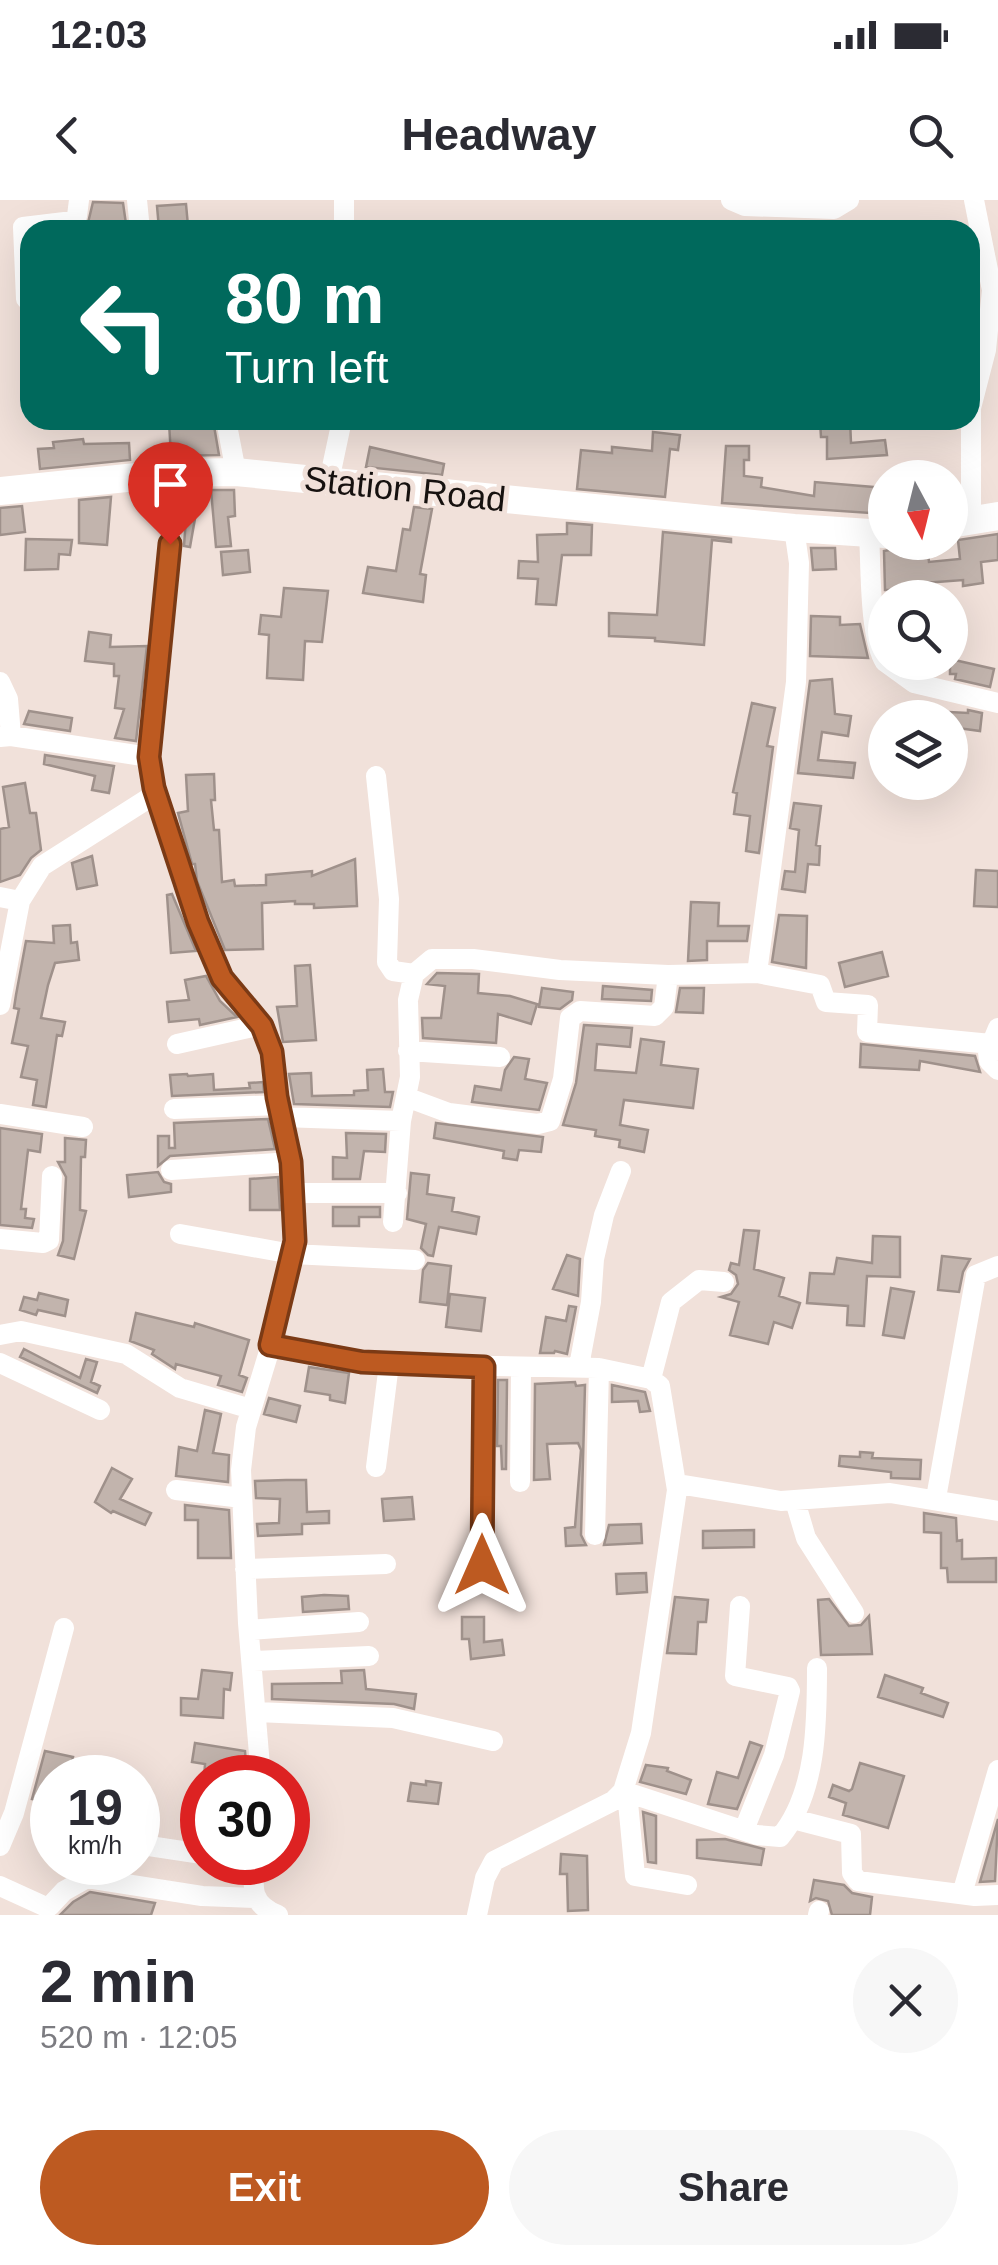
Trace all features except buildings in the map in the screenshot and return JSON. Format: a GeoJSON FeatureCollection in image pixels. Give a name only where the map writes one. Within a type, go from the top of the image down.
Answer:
{"type":"FeatureCollection","features":[{"type":"Feature","properties":{"kind":"main road","name":"Station Road"},"geometry":{"type":"LineString","coordinates":[[0,491],[175,473],[236,472],[868,533]]}},
{"type":"Feature","properties":{"kind":"street"},"geometry":{"type":"LineString","coordinates":[[731,200],[745,206],[834,209],[849,200]]}},
{"type":"Feature","properties":{"kind":"street"},"geometry":{"type":"LineString","coordinates":[[974,200],[990,226],[992,290],[980,375]]}},
{"type":"Feature","properties":{"kind":"street"},"geometry":{"type":"LineString","coordinates":[[228,430],[236,472]]}},
{"type":"Feature","properties":{"kind":"street"},"geometry":{"type":"LineString","coordinates":[[329,481],[340,430]]}},
{"type":"Feature","properties":{"kind":"street"},"geometry":{"type":"LineString","coordinates":[[972,430],[973,520]]}},
{"type":"Feature","properties":{"kind":"street"},"geometry":{"type":"LineString","coordinates":[[175,473],[149,757],[154,788],[174,843],[182,882],[222,978],[262,1026],[272,1052],[291,1162],[295,1241],[244,1440],[245,1569],[260,1755]]}},
{"type":"Feature","properties":{"kind":"street"},"geometry":{"type":"LineString","coordinates":[[758,973],[796,682],[802,529]]}},
{"type":"Feature","properties":{"kind":"street"},"geometry":{"type":"LineString","coordinates":[[910,680],[998,703]]}},
{"type":"Feature","properties":{"kind":"street"},"geometry":{"type":"LineString","coordinates":[[0,682],[8,699],[6,736],[149,757]]}},
{"type":"Feature","properties":{"kind":"street"},"geometry":{"type":"LineString","coordinates":[[376,776],[389,899],[386,962],[392,971],[414,974]]}},
{"type":"Feature","properties":{"kind":"street"},"geometry":{"type":"LineString","coordinates":[[0,1005],[10,899],[42,866],[149,798],[154,788]]}},
{"type":"Feature","properties":{"kind":"street"},"geometry":{"type":"LineString","coordinates":[[393,1222],[410,1077],[408,1000],[414,974],[432,959],[668,975],[758,973],[820,985],[826,1002],[868,1005],[866,1032],[994,1036],[989,1060],[998,1070]]}},
{"type":"Feature","properties":{"kind":"street"},"geometry":{"type":"LineString","coordinates":[[406,1098],[448,1113],[538,1124],[550,1121],[563,1079],[570,1018],[580,1011],[646,1016],[662,1013],[668,975]]}},
{"type":"Feature","properties":{"kind":"street"},"geometry":{"type":"LineString","coordinates":[[177,1044],[262,1026]]}},
{"type":"Feature","properties":{"kind":"street"},"geometry":{"type":"LineString","coordinates":[[408,1051],[500,1057]]}},
{"type":"Feature","properties":{"kind":"street"},"geometry":{"type":"LineString","coordinates":[[174,1109],[280,1111],[402,1121]]}},
{"type":"Feature","properties":{"kind":"street"},"geometry":{"type":"LineString","coordinates":[[0,1114],[82,1127]]}},
{"type":"Feature","properties":{"kind":"street"},"geometry":{"type":"LineString","coordinates":[[171,1170],[291,1162]]}},
{"type":"Feature","properties":{"kind":"street"},"geometry":{"type":"LineString","coordinates":[[596,1536],[590,1308],[594,1259],[604,1215],[621,1171]]}},
{"type":"Feature","properties":{"kind":"street"},"geometry":{"type":"LineString","coordinates":[[0,1239],[49,1240],[52,1176]]}},
{"type":"Feature","properties":{"kind":"street"},"geometry":{"type":"LineString","coordinates":[[292,1193],[397,1193]]}},
{"type":"Feature","properties":{"kind":"street"},"geometry":{"type":"LineString","coordinates":[[180,1234],[292,1254],[415,1260]]}},
{"type":"Feature","properties":{"kind":"street"},"geometry":{"type":"LineString","coordinates":[[936,1498],[976,1276],[998,1266]]}},
{"type":"Feature","properties":{"kind":"street"},"geometry":{"type":"LineString","coordinates":[[651,1380],[674,1299],[699,1280],[724,1282]]}},
{"type":"Feature","properties":{"kind":"street"},"geometry":{"type":"LineString","coordinates":[[0,1336],[21,1331],[126,1354],[180,1388],[251,1409]]}},
{"type":"Feature","properties":{"kind":"street"},"geometry":{"type":"LineString","coordinates":[[270,1345],[389,1364],[589,1367],[651,1380],[660,1386],[678,1484],[641,1733],[625,1792],[634,1874],[686,1886]]}},
{"type":"Feature","properties":{"kind":"street"},"geometry":{"type":"LineString","coordinates":[[0,1363],[100,1410]]}},
{"type":"Feature","properties":{"kind":"street"},"geometry":{"type":"LineString","coordinates":[[376,1468],[389,1364]]}},
{"type":"Feature","properties":{"kind":"street"},"geometry":{"type":"LineString","coordinates":[[482,1565],[484,1367]]}},
{"type":"Feature","properties":{"kind":"street"},"geometry":{"type":"LineString","coordinates":[[520,1482],[521,1368]]}},
{"type":"Feature","properties":{"kind":"street"},"geometry":{"type":"LineString","coordinates":[[678,1484],[764,1499],[795,1500],[867,1492],[936,1498],[998,1511]]}},
{"type":"Feature","properties":{"kind":"street"},"geometry":{"type":"LineString","coordinates":[[176,1490],[242,1498]]}},
{"type":"Feature","properties":{"kind":"street"},"geometry":{"type":"LineString","coordinates":[[795,1500],[806,1538],[854,1613]]}},
{"type":"Feature","properties":{"kind":"street"},"geometry":{"type":"LineString","coordinates":[[245,1569],[386,1564]]}},
{"type":"Feature","properties":{"kind":"street"},"geometry":{"type":"LineString","coordinates":[[740,1606],[735,1676],[788,1687],[790,1691],[774,1755],[744,1830]]}},
{"type":"Feature","properties":{"kind":"street"},"geometry":{"type":"LineString","coordinates":[[249,1630],[359,1622]]}},
{"type":"Feature","properties":{"kind":"street"},"geometry":{"type":"LineString","coordinates":[[0,1846],[14,1813],[64,1628]]}},
{"type":"Feature","properties":{"kind":"street"},"geometry":{"type":"LineString","coordinates":[[252,1661],[369,1656]]}},
{"type":"Feature","properties":{"kind":"street"},"geometry":{"type":"LineString","coordinates":[[625,1792],[777,1838],[793,1819],[803,1793],[813,1746],[818,1668]]}},
{"type":"Feature","properties":{"kind":"street"},"geometry":{"type":"LineString","coordinates":[[257,1712],[393,1718],[493,1742]]}},
{"type":"Feature","properties":{"kind":"street"},"geometry":{"type":"LineString","coordinates":[[962,1894],[998,1770]]}},
{"type":"Feature","properties":{"kind":"street"},"geometry":{"type":"LineString","coordinates":[[477,1915],[485,1878],[494,1862],[625,1792]]}},
{"type":"Feature","properties":{"kind":"street"},"geometry":{"type":"LineString","coordinates":[[793,1819],[851,1834],[852,1873],[858,1880],[998,1895]]}},
{"type":"Feature","properties":{"kind":"street"},"geometry":{"type":"LineString","coordinates":[[0,1886],[50,1910],[64,1891],[87,1878],[202,1896],[255,1898]]}},
{"type":"Feature","properties":{"kind":"street"},"geometry":{"type":"LineString","coordinates":[[252,1885],[259,1905],[278,1915]]}},
{"type":"Feature","properties":{"kind":"route"},"geometry":{"type":"LineString","coordinates":[[170,544],[149,757],[154,788],[198,922],[222,978],[262,1026],[272,1052],[291,1162],[295,1241],[270,1345],[362,1362],[484,1367],[482,1565]]}}]}
